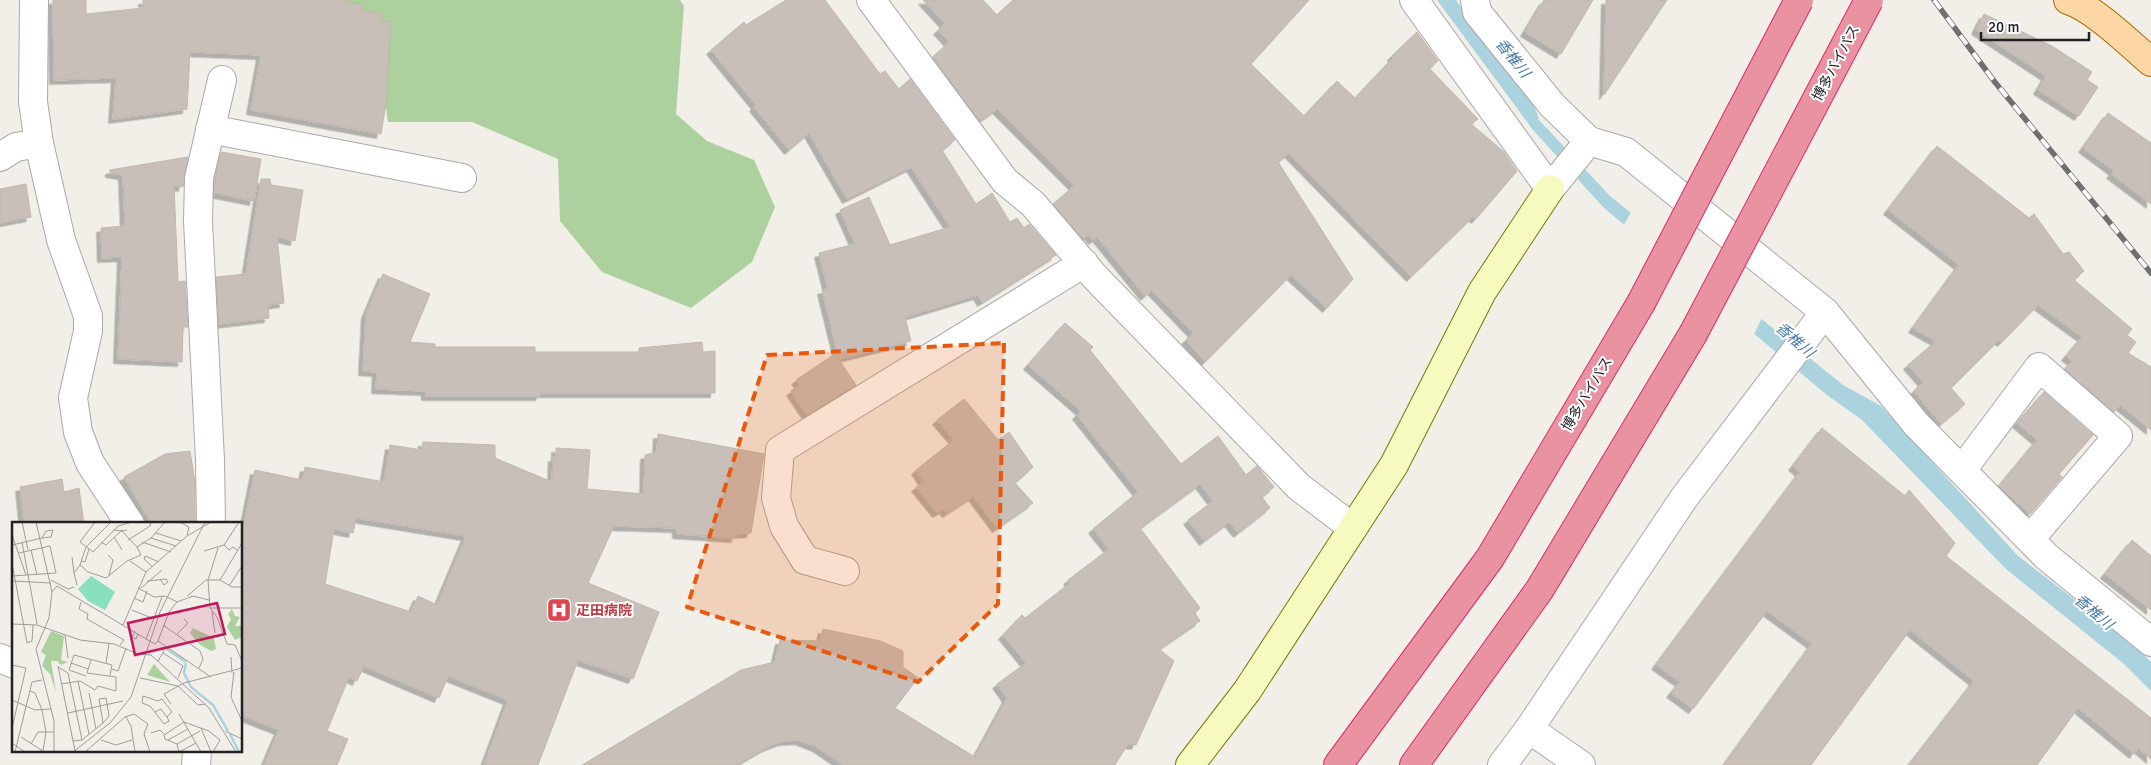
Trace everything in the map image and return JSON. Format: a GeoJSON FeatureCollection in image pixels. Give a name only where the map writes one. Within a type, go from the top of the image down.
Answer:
{"type":"FeatureCollection","features":[{"type":"Feature","properties":{"kind":"highway","name":"博多バイパス"},"geometry":{"type":"LineString","coordinates":[[1338,765],[1490,558],[1641,303],[1799,0]]}},
{"type":"Feature","properties":{"kind":"highway","name":"博多バイパス"},"geometry":{"type":"LineString","coordinates":[[1414,765],[1540,589],[1693,334],[1869,0]]}},
{"type":"Feature","properties":{"kind":"main road"},"geometry":{"type":"LineString","coordinates":[[2068,0],[2077,3],[2119,34],[2151,62]]}},
{"type":"Feature","properties":{"kind":"street"},"geometry":{"type":"LineString","coordinates":[[34,0],[34,102],[39,143],[61,240],[88,316],[88,331],[74,398],[78,432],[90,463],[129,522]]}},
{"type":"Feature","properties":{"kind":"street"},"geometry":{"type":"LineString","coordinates":[[871,0],[1005,180],[1034,204],[1084,263],[1299,487],[1353,528]]}},
{"type":"Feature","properties":{"kind":"street"},"geometry":{"type":"LineString","coordinates":[[1414,0],[1550,189]]}},
{"type":"Feature","properties":{"kind":"street"},"geometry":{"type":"LineString","coordinates":[[1475,0],[1477,12],[1552,105],[1589,141],[1626,152],[1825,312],[1916,424],[2047,557],[2151,642]]}},
{"type":"Feature","properties":{"kind":"street"},"geometry":{"type":"LineString","coordinates":[[211,522],[210,460],[198,221],[199,178],[222,80]]}},
{"type":"Feature","properties":{"kind":"street"},"geometry":{"type":"LineString","coordinates":[[210,129],[462,178]]}},
{"type":"Feature","properties":{"kind":"street"},"geometry":{"type":"LineString","coordinates":[[1190,765],[1247,691],[1394,465],[1482,292],[1550,189],[1589,141]]}},
{"type":"Feature","properties":{"kind":"street"},"geometry":{"type":"LineString","coordinates":[[0,157],[16,147],[39,143]]}},
{"type":"Feature","properties":{"kind":"street"},"geometry":{"type":"LineString","coordinates":[[845,571],[805,560],[784,526],[776,498],[780,450],[1084,263]]}},
{"type":"Feature","properties":{"kind":"street"},"geometry":{"type":"LineString","coordinates":[[1502,765],[1529,729],[1684,498],[1825,312]]}},
{"type":"Feature","properties":{"kind":"street"},"geometry":{"type":"LineString","coordinates":[[1962,470],[2039,367],[2118,436],[2030,539]]}},
{"type":"Feature","properties":{"kind":"street"},"geometry":{"type":"LineString","coordinates":[[0,658],[12,663]]}},
{"type":"Feature","properties":{"kind":"street"},"geometry":{"type":"LineString","coordinates":[[1529,729],[1581,765]]}},
{"type":"Feature","properties":{"kind":"street"},"geometry":{"type":"LineString","coordinates":[[196,765],[197,752]]}},
{"type":"Feature","properties":{"kind":"highlighted area"},"geometry":{"type":"Polygon","coordinates":[[[1004,343],[998,604],[918,682],[687,607],[767,355],[1004,343]]]}},
{"type":"Feature","properties":{"kind":"green space"},"geometry":{"type":"Polygon","coordinates":[[[311,0],[680,0],[684,6],[676,114],[707,141],[754,160],[775,207],[752,262],[691,308],[602,272],[560,221],[558,159],[472,122],[388,122],[375,32],[311,0]]]}},
{"type":"Feature","properties":{"kind":"water"},"geometry":{"type":"Polygon","coordinates":[[[1437,0],[1456,0],[1539,120],[1610,196],[1843,385],[1881,406],[2018,556],[2136,647],[2151,662],[2151,691],[2124,664],[2006,569],[1862,420],[1827,395],[1604,208],[1533,130],[1437,0]]]}},
{"type":"Feature","properties":{"kind":"pier"},"geometry":{"type":"Polygon","coordinates":[[[1632,210],[1763,316],[1753,336],[1623,227],[1632,210]]]}},
{"type":"Feature","properties":{"kind":"building"},"geometry":{"type":"Polygon","coordinates":[[[53,0],[86,0],[86,14],[143,8],[143,0],[346,0],[345,2],[363,4],[363,11],[382,13],[382,21],[391,22],[388,91],[381,134],[251,110],[261,55],[190,52],[187,109],[113,119],[116,78],[54,80],[53,0]]]}},
{"type":"Feature","properties":{"kind":"building"},"geometry":{"type":"Polygon","coordinates":[[[786,0],[825,0],[880,74],[885,71],[899,89],[910,79],[955,140],[942,150],[976,204],[992,193],[1010,222],[1017,218],[1024,228],[1029,224],[1056,255],[982,302],[978,295],[905,317],[911,341],[839,359],[822,290],[828,289],[819,253],[855,244],[840,210],[869,197],[890,245],[950,227],[911,167],[847,199],[809,133],[789,150],[754,107],[756,105],[711,50],[744,22],[746,25],[786,0]]]}},
{"type":"Feature","properties":{"kind":"building"},"geometry":{"type":"Polygon","coordinates":[[[923,0],[983,0],[997,15],[1013,0],[1309,0],[1251,64],[1304,116],[1337,81],[1355,98],[1393,58],[1392,56],[1417,32],[1438,61],[1429,68],[1478,119],[1471,124],[1503,151],[1517,171],[1476,219],[1473,217],[1411,277],[1289,153],[1278,162],[1353,279],[1327,308],[1291,275],[1205,362],[1186,340],[1193,333],[1152,290],[1145,296],[1097,237],[1093,240],[1089,235],[1083,238],[1053,204],[1074,186],[997,109],[980,121],[933,57],[949,42],[938,30],[945,24],[923,0]]]}},
{"type":"Feature","properties":{"kind":"building"},"geometry":{"type":"Polygon","coordinates":[[[1544,0],[1593,0],[1561,54],[1525,32],[1544,0]]]}},
{"type":"Feature","properties":{"kind":"building"},"geometry":{"type":"Polygon","coordinates":[[[1606,0],[1667,0],[1604,95],[1606,0]]]}},
{"type":"Feature","properties":{"kind":"building"},"geometry":{"type":"Polygon","coordinates":[[[1984,14],[2052,46],[2092,72],[2087,80],[2098,87],[2079,116],[2038,90],[2046,76],[1976,30],[1984,14]]]}},
{"type":"Feature","properties":{"kind":"building"},"geometry":{"type":"Polygon","coordinates":[[[2108,113],[2151,143],[2151,204],[2111,174],[2114,171],[2083,148],[2108,113]]]}},
{"type":"Feature","properties":{"kind":"building"},"geometry":{"type":"Polygon","coordinates":[[[1937,146],[2029,218],[2034,214],[2063,254],[2069,252],[2084,271],[2074,280],[2132,329],[2127,335],[2136,342],[2128,353],[2151,367],[2151,430],[2120,405],[2114,412],[2065,369],[2072,361],[2066,356],[2082,337],[2038,305],[2002,342],[1999,340],[1951,388],[1965,404],[1941,424],[1914,391],[1923,382],[1908,365],[1936,341],[1913,328],[1959,265],[1888,210],[1937,146]]]}},
{"type":"Feature","properties":{"kind":"building"},"geometry":{"type":"Polygon","coordinates":[[[221,152],[261,159],[254,201],[214,193],[221,152]]]}},
{"type":"Feature","properties":{"kind":"building"},"geometry":{"type":"Polygon","coordinates":[[[188,157],[183,187],[174,185],[178,282],[185,281],[188,327],[183,327],[182,362],[118,359],[122,257],[102,258],[101,228],[125,226],[123,175],[110,173],[110,170],[188,157]]]}},
{"type":"Feature","properties":{"kind":"building"},"geometry":{"type":"Polygon","coordinates":[[[261,179],[270,179],[271,185],[303,190],[295,241],[277,237],[284,303],[268,305],[269,318],[219,324],[216,277],[246,274],[261,179]]]}},
{"type":"Feature","properties":{"kind":"building"},"geometry":{"type":"Polygon","coordinates":[[[26,184],[31,217],[0,223],[0,189],[26,184]]]}},
{"type":"Feature","properties":{"kind":"building"},"geometry":{"type":"Polygon","coordinates":[[[383,274],[430,294],[410,342],[435,344],[435,347],[535,347],[535,352],[639,352],[639,348],[702,342],[703,352],[715,351],[715,393],[541,393],[540,396],[426,396],[426,391],[376,389],[377,372],[363,371],[366,314],[383,274]]]}},
{"type":"Feature","properties":{"kind":"building"},"geometry":{"type":"Polygon","coordinates":[[[1065,323],[1093,347],[1090,350],[1181,464],[1218,436],[1246,475],[1257,466],[1274,487],[1262,497],[1270,508],[1238,533],[1229,522],[1204,541],[1188,520],[1213,501],[1200,484],[1140,528],[1200,608],[1195,613],[1200,621],[1159,649],[1174,661],[1136,745],[1128,744],[1115,765],[843,765],[817,747],[799,740],[783,741],[765,748],[736,765],[582,765],[741,670],[775,662],[780,640],[820,641],[823,629],[880,641],[903,651],[903,667],[918,678],[895,708],[975,757],[1007,698],[997,684],[1026,663],[1003,635],[1022,615],[1025,618],[1070,583],[1068,580],[1109,549],[1093,529],[1138,492],[1077,415],[1081,411],[1028,365],[1065,323]]]}},
{"type":"Feature","properties":{"kind":"building"},"geometry":{"type":"Polygon","coordinates":[[[835,354],[856,385],[807,415],[791,391],[800,385],[796,380],[835,354]]]}},
{"type":"Feature","properties":{"kind":"building"},"geometry":{"type":"Polygon","coordinates":[[[2044,392],[2093,435],[2059,474],[2062,477],[2030,514],[1999,486],[2037,440],[2017,423],[2044,392]]]}},
{"type":"Feature","properties":{"kind":"building"},"geometry":{"type":"Polygon","coordinates":[[[964,399],[998,440],[1009,432],[1033,467],[1015,483],[1033,503],[997,528],[973,496],[947,513],[944,509],[937,513],[916,487],[924,482],[916,470],[954,440],[937,420],[964,399]]]}},
{"type":"Feature","properties":{"kind":"building"},"geometry":{"type":"Polygon","coordinates":[[[1822,428],[1905,496],[1909,490],[1955,543],[1946,556],[2151,718],[2151,759],[2138,748],[2134,754],[2078,708],[2037,765],[1909,765],[1974,681],[1910,630],[1811,765],[1724,765],[1812,644],[1767,611],[1693,709],[1671,693],[1680,682],[1656,665],[1800,472],[1793,466],[1822,428]]]}},
{"type":"Feature","properties":{"kind":"building"},"geometry":{"type":"Polygon","coordinates":[[[658,434],[764,454],[751,533],[736,534],[736,538],[677,534],[677,528],[614,526],[588,583],[659,612],[633,679],[578,660],[538,765],[484,765],[508,700],[448,676],[439,698],[364,666],[357,681],[349,677],[327,731],[348,739],[337,765],[264,765],[279,730],[242,715],[242,535],[255,470],[302,480],[305,467],[384,482],[390,445],[422,450],[423,442],[495,445],[495,458],[552,482],[553,457],[556,457],[556,448],[590,450],[587,489],[644,494],[645,455],[657,452],[658,434]],[[356,518],[353,533],[334,529],[325,584],[411,612],[418,596],[437,605],[466,536],[356,518]]]}},
{"type":"Feature","properties":{"kind":"building"},"geometry":{"type":"Polygon","coordinates":[[[190,451],[195,482],[195,522],[151,522],[124,477],[165,454],[190,451]]]}},
{"type":"Feature","properties":{"kind":"building"},"geometry":{"type":"Polygon","coordinates":[[[62,479],[64,492],[79,488],[84,522],[24,522],[20,487],[62,479]]]}},
{"type":"Feature","properties":{"kind":"building"},"geometry":{"type":"Polygon","coordinates":[[[2132,540],[2151,556],[2151,610],[2105,574],[2132,540]]]}},
{"type":"Feature","properties":{"kind":"waterway","name":"香椎川"},"geometry":{"type":"LineString","coordinates":[[1498,63],[1524,96],[1533,118]]}},
{"type":"Feature","properties":{"kind":"railway"},"geometry":{"type":"LineString","coordinates":[[1934,0],[1994,81],[2151,273]]}},
{"type":"Feature","properties":{"kind":"place","name":"疋田病院"},"geometry":{"type":"Point","coordinates":[559,610]}}]}
